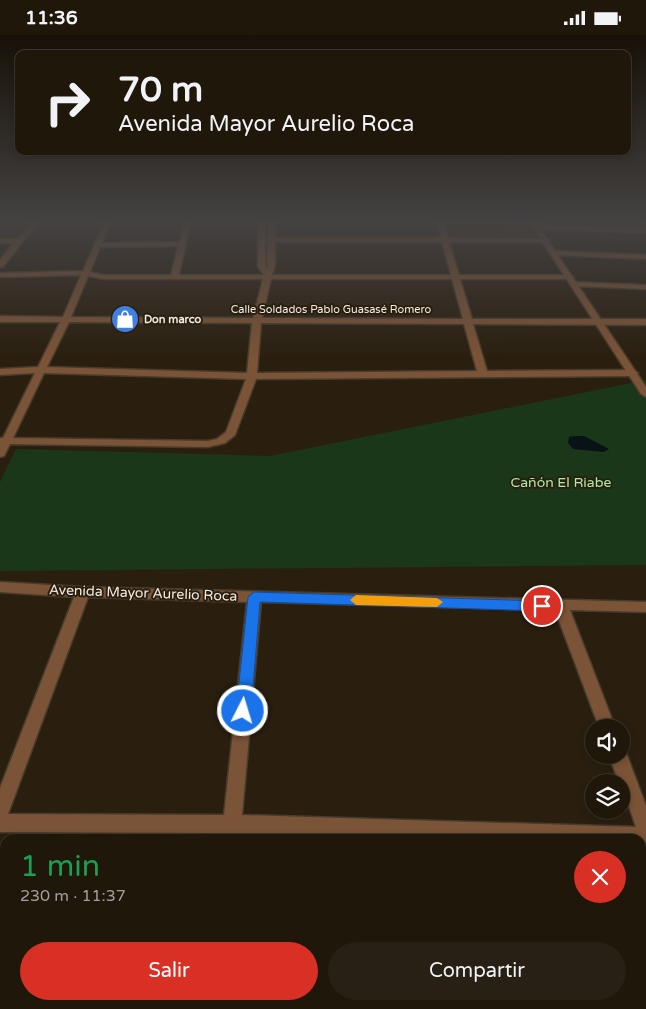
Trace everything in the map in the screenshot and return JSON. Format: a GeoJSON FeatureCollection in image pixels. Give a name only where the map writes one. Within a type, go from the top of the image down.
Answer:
{"type":"FeatureCollection","features":[{"type":"Feature","properties":{"kind":"street"},"geometry":{"type":"LineString","coordinates":[[0,454],[3,440],[66,319],[87,266]]}},
{"type":"Feature","properties":{"kind":"street"},"geometry":{"type":"LineString","coordinates":[[175,276],[177,266]]}},
{"type":"Feature","properties":{"kind":"street"},"geometry":{"type":"LineString","coordinates":[[262,266],[268,276]]}},
{"type":"Feature","properties":{"kind":"street"},"geometry":{"type":"LineString","coordinates":[[3,440],[208,445],[221,441],[231,433],[252,375],[257,319],[269,266]]}},
{"type":"Feature","properties":{"kind":"street"},"geometry":{"type":"LineString","coordinates":[[454,266],[483,375]]}},
{"type":"Feature","properties":{"kind":"street"},"geometry":{"type":"LineString","coordinates":[[563,266],[596,320],[646,394]]}},
{"type":"Feature","properties":{"kind":"street"},"geometry":{"type":"LineString","coordinates":[[0,275],[84,273],[103,277],[457,277],[572,281],[646,287]]}},
{"type":"Feature","properties":{"kind":"street","name":"Calle Soldados Pablo Guasasé Romero"},"geometry":{"type":"LineString","coordinates":[[0,319],[596,320],[646,322]]}},
{"type":"Feature","properties":{"kind":"street"},"geometry":{"type":"LineString","coordinates":[[0,372],[252,375],[633,373]]}},
{"type":"Feature","properties":{"kind":"street","name":"Avenida Mayor Aurelio Roca"},"geometry":{"type":"LineString","coordinates":[[0,587],[83,592],[646,607]]}},
{"type":"Feature","properties":{"kind":"street"},"geometry":{"type":"LineString","coordinates":[[0,811],[83,592]]}},
{"type":"Feature","properties":{"kind":"street"},"geometry":{"type":"LineString","coordinates":[[232,831],[254,597]]}},
{"type":"Feature","properties":{"kind":"street"},"geometry":{"type":"LineString","coordinates":[[561,606],[604,719]]}},
{"type":"Feature","properties":{"kind":"street"},"geometry":{"type":"LineString","coordinates":[[621,764],[646,830]]}},
{"type":"Feature","properties":{"kind":"street"},"geometry":{"type":"LineString","coordinates":[[0,823],[232,831],[433,834]]}},
{"type":"Feature","properties":{"kind":"green space","name":"Cañón El Riabe"},"geometry":{"type":"Polygon","coordinates":[[[646,380],[646,565],[0,571],[0,482],[16,449],[270,456],[646,380]]]}},
{"type":"Feature","properties":{"kind":"shaded area"},"geometry":{"type":"Polygon","coordinates":[[[584,436],[609,449],[604,452],[573,449],[568,443],[569,437],[584,436]]]}},
{"type":"Feature","properties":{"kind":"slow traffic"},"geometry":{"type":"LineString","coordinates":[[356,600],[437,602]]}},
{"type":"Feature","properties":{"kind":"place","name":"Don marco"},"geometry":{"type":"Point","coordinates":[125,319]}},
{"type":"Feature","properties":{"kind":"route"},"geometry":{"type":"LineString","coordinates":[[243,711],[254,597],[542,606]]}}]}
